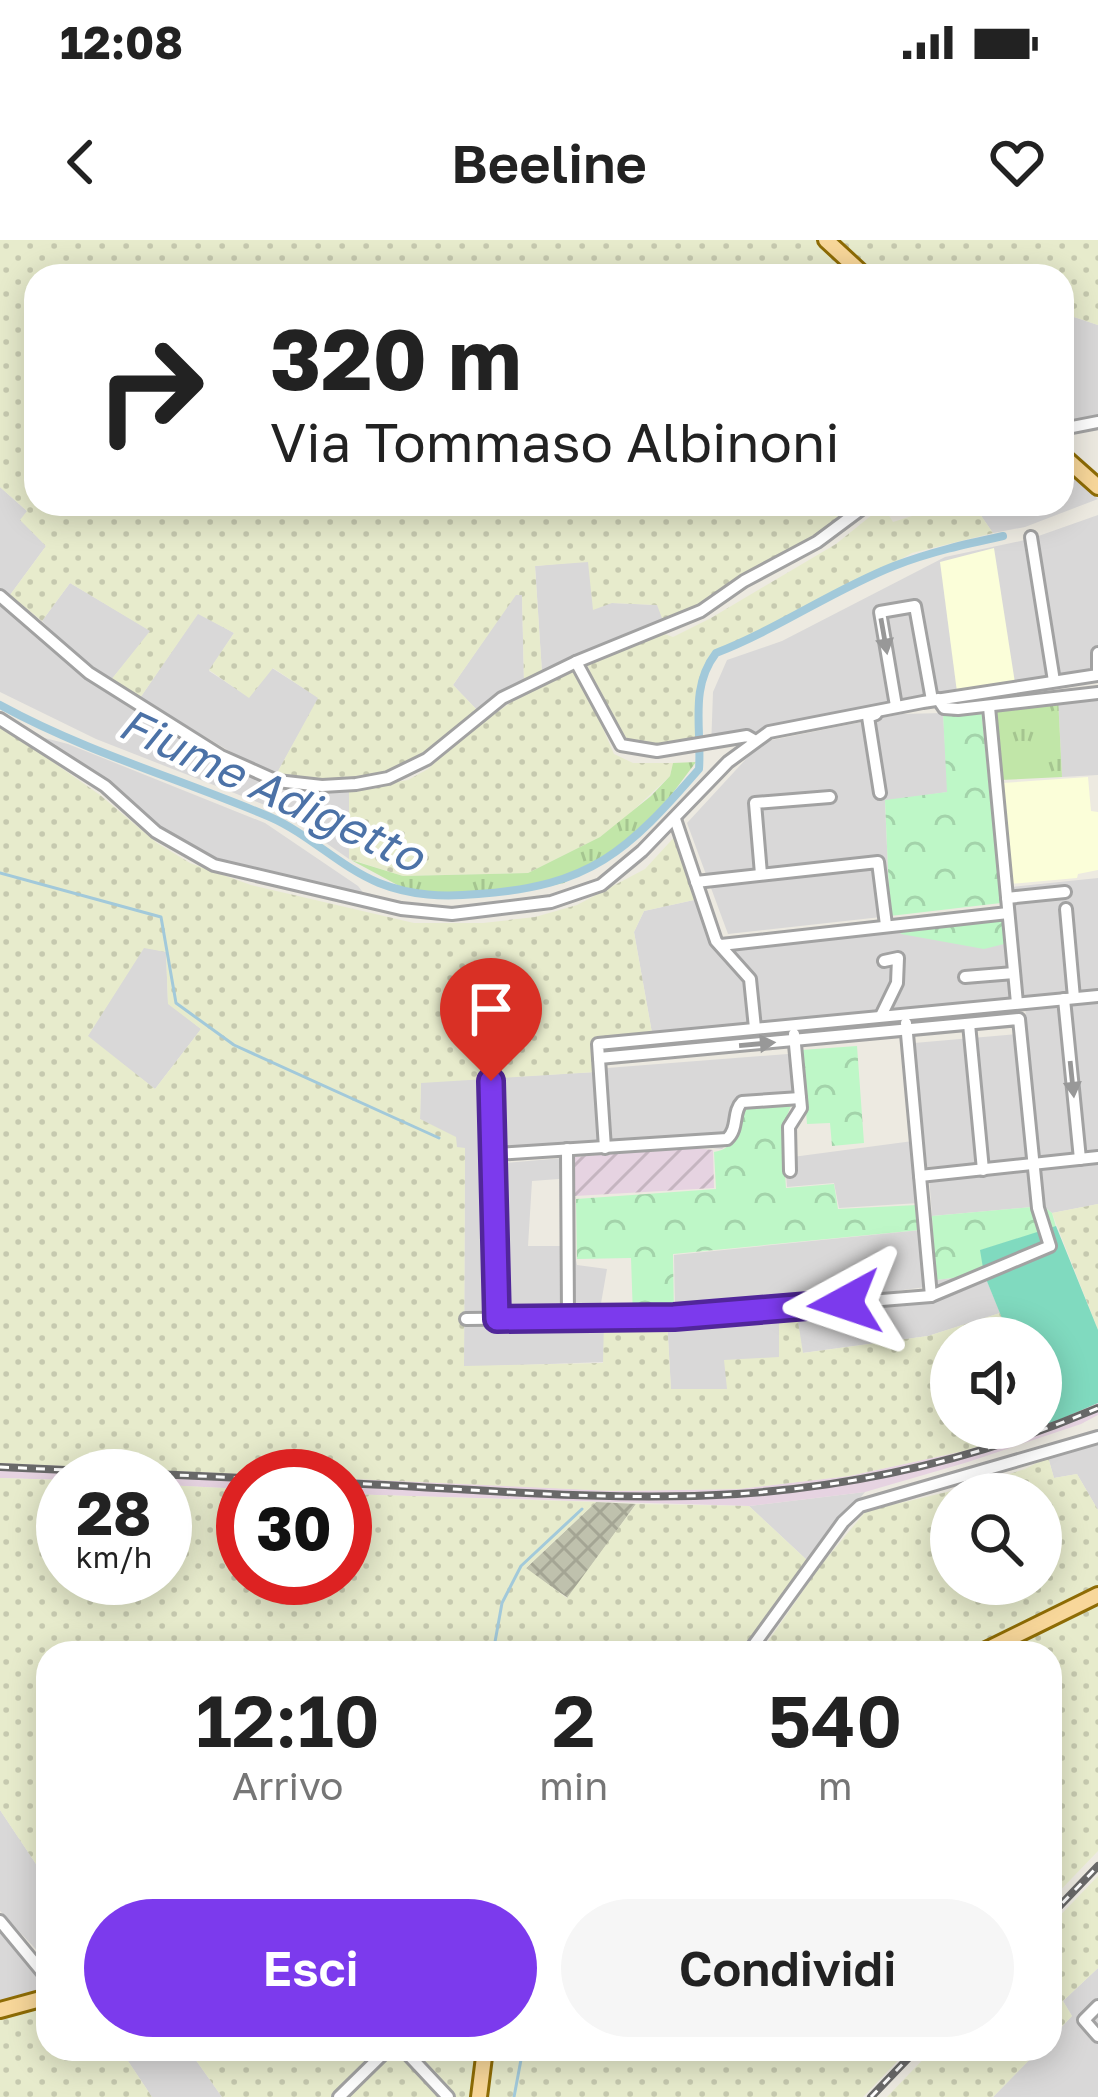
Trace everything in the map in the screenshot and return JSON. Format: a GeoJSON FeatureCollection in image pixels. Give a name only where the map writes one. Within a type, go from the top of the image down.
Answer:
{"type":"FeatureCollection","features":[{"type":"Feature","properties":{"kind":"main road"},"geometry":{"type":"LineString","coordinates":[[826,240],[852,264]]}},
{"type":"Feature","properties":{"kind":"main road"},"geometry":{"type":"LineString","coordinates":[[1074,466],[1097,486]]}},
{"type":"Feature","properties":{"kind":"main road"},"geometry":{"type":"LineString","coordinates":[[1004,1641],[1098,1595]]}},
{"type":"Feature","properties":{"kind":"main road"},"geometry":{"type":"LineString","coordinates":[[0,2010],[36,2000]]}},
{"type":"Feature","properties":{"kind":"main road"},"geometry":{"type":"LineString","coordinates":[[479,2097],[484,2061]]}},
{"type":"Feature","properties":{"kind":"street"},"geometry":{"type":"LineString","coordinates":[[0,596],[69,658],[202,745],[277,781],[356,784],[388,778],[427,759],[502,698],[701,611],[852,516]]}},
{"type":"Feature","properties":{"kind":"street"},"geometry":{"type":"LineString","coordinates":[[1030,537],[1054,681]]}},
{"type":"Feature","properties":{"kind":"street"},"geometry":{"type":"LineString","coordinates":[[896,706],[880,612],[915,606],[935,700],[944,708],[1098,693]]}},
{"type":"Feature","properties":{"kind":"street"},"geometry":{"type":"LineString","coordinates":[[0,719],[105,786],[156,832],[214,865],[401,908],[452,914],[551,902],[620,872],[754,740],[783,728],[1098,675],[1098,653]]}},
{"type":"Feature","properties":{"kind":"street"},"geometry":{"type":"LineString","coordinates":[[576,662],[621,745],[657,752],[747,736],[754,740]]}},
{"type":"Feature","properties":{"kind":"street"},"geometry":{"type":"LineString","coordinates":[[880,794],[868,717],[896,706]]}},
{"type":"Feature","properties":{"kind":"street"},"geometry":{"type":"LineString","coordinates":[[989,707],[1017,1003]]}},
{"type":"Feature","properties":{"kind":"street"},"geometry":{"type":"LineString","coordinates":[[760,874],[755,803],[830,796]]}},
{"type":"Feature","properties":{"kind":"street"},"geometry":{"type":"LineString","coordinates":[[675,819],[721,946],[750,979],[754,1028]]}},
{"type":"Feature","properties":{"kind":"street"},"geometry":{"type":"LineString","coordinates":[[696,882],[878,862],[886,925]]}},
{"type":"Feature","properties":{"kind":"street"},"geometry":{"type":"LineString","coordinates":[[1007,898],[1065,892]]}},
{"type":"Feature","properties":{"kind":"street"},"geometry":{"type":"LineString","coordinates":[[1066,909],[1080,1159]]}},
{"type":"Feature","properties":{"kind":"street"},"geometry":{"type":"LineString","coordinates":[[721,946],[1008,913]]}},
{"type":"Feature","properties":{"kind":"street"},"geometry":{"type":"LineString","coordinates":[[881,1016],[897,983],[898,958],[884,961]]}},
{"type":"Feature","properties":{"kind":"street"},"geometry":{"type":"LineString","coordinates":[[965,977],[1014,973]]}},
{"type":"Feature","properties":{"kind":"street"},"geometry":{"type":"LineString","coordinates":[[605,1148],[598,1044],[1098,996]]}},
{"type":"Feature","properties":{"kind":"street"},"geometry":{"type":"LineString","coordinates":[[973,1007],[966,1024],[982,1170]]}},
{"type":"Feature","properties":{"kind":"street"},"geometry":{"type":"LineString","coordinates":[[905,1014],[931,1296]]}},
{"type":"Feature","properties":{"kind":"street"},"geometry":{"type":"LineString","coordinates":[[466,1319],[674,1317],[931,1296],[1050,1246],[1038,1208],[1019,1019],[599,1058]]}},
{"type":"Feature","properties":{"kind":"street"},"geometry":{"type":"LineString","coordinates":[[790,1171],[789,1127],[801,1108],[794,1024]]}},
{"type":"Feature","properties":{"kind":"street"},"geometry":{"type":"LineString","coordinates":[[683,1035],[685,1050]]}},
{"type":"Feature","properties":{"kind":"street"},"geometry":{"type":"LineString","coordinates":[[491,1081],[497,1319]]}},
{"type":"Feature","properties":{"kind":"street"},"geometry":{"type":"LineString","coordinates":[[495,1154],[727,1139],[742,1102],[800,1098]]}},
{"type":"Feature","properties":{"kind":"street"},"geometry":{"type":"LineString","coordinates":[[567,1149],[568,1318]]}},
{"type":"Feature","properties":{"kind":"street"},"geometry":{"type":"LineString","coordinates":[[920,1176],[1098,1157]]}},
{"type":"Feature","properties":{"kind":"street"},"geometry":{"type":"LineString","coordinates":[[756,1641],[860,1505],[1098,1437]]}},
{"type":"Feature","properties":{"kind":"street"},"geometry":{"type":"LineString","coordinates":[[0,1921],[36,1964]]}},
{"type":"Feature","properties":{"kind":"street"},"geometry":{"type":"LineString","coordinates":[[1098,2006],[1084,2020],[1098,2036]]}},
{"type":"Feature","properties":{"kind":"street"},"geometry":{"type":"LineString","coordinates":[[339,2097],[376,2061]]}},
{"type":"Feature","properties":{"kind":"street"},"geometry":{"type":"LineString","coordinates":[[414,2061],[448,2097]]}},
{"type":"Feature","properties":{"kind":"shaded area"},"geometry":{"type":"Polygon","coordinates":[[[0,240],[817,240],[843,264],[24,264],[24,508],[0,487],[0,240]]]}},
{"type":"Feature","properties":{"kind":"shaded area"},"geometry":{"type":"Polygon","coordinates":[[[840,240],[1098,240],[1098,325],[1074,317],[1074,264],[863,264],[840,240]]]}},
{"type":"Feature","properties":{"kind":"shaded area"},"geometry":{"type":"Polygon","coordinates":[[[1074,317],[1098,325],[1098,423],[1074,425],[1074,317]]]}},
{"type":"Feature","properties":{"kind":"shaded area"},"geometry":{"type":"Polygon","coordinates":[[[1074,477],[1098,499],[1074,508],[1074,477]]]}},
{"type":"Feature","properties":{"kind":"shaded area"},"geometry":{"type":"Polygon","coordinates":[[[0,487],[24,508],[21,520],[46,546],[10,595],[0,589],[0,487]]]}},
{"type":"Feature","properties":{"kind":"shaded area"},"geometry":{"type":"Polygon","coordinates":[[[24,515],[847,516],[721,600],[664,623],[657,605],[612,603],[593,610],[588,562],[535,566],[542,673],[524,682],[522,595],[516,595],[453,685],[478,711],[421,760],[377,777],[338,781],[301,781],[277,773],[318,698],[273,668],[249,698],[209,670],[234,633],[198,614],[140,698],[111,680],[150,631],[70,583],[42,621],[10,595],[46,546],[20,520],[24,515]]]}},
{"type":"Feature","properties":{"kind":"shaded area"},"geometry":{"type":"Polygon","coordinates":[[[1098,515],[1098,680],[900,701],[763,728],[745,741],[711,748],[713,692],[727,660],[782,641],[945,557],[1030,539],[1098,515]]]}},
{"type":"Feature","properties":{"kind":"shaded area"},"geometry":{"type":"Polygon","coordinates":[[[871,516],[889,516],[893,522],[912,516],[981,516],[993,533],[912,553],[781,626],[717,649],[699,681],[696,750],[635,752],[620,742],[587,664],[645,639],[673,637],[711,618],[836,544],[871,516]]]}},
{"type":"Feature","properties":{"kind":"shaded area"},"geometry":{"type":"Polygon","coordinates":[[[981,516],[1054,516],[1025,527],[993,533],[981,516]]]}},
{"type":"Feature","properties":{"kind":"shaded area"},"geometry":{"type":"Polygon","coordinates":[[[994,548],[1015,683],[957,692],[940,562],[994,548]]]}},
{"type":"Feature","properties":{"kind":"shaded area"},"geometry":{"type":"Polygon","coordinates":[[[588,561],[612,603],[658,605],[664,623],[542,673],[535,566],[588,561]]]}},
{"type":"Feature","properties":{"kind":"shaded area"},"geometry":{"type":"Polygon","coordinates":[[[70,583],[151,631],[111,680],[42,621],[70,583]]]}},
{"type":"Feature","properties":{"kind":"shaded area"},"geometry":{"type":"Polygon","coordinates":[[[515,595],[522,595],[524,682],[478,711],[453,685],[515,595]]]}},
{"type":"Feature","properties":{"kind":"shaded area"},"geometry":{"type":"Polygon","coordinates":[[[0,602],[86,677],[231,765],[299,792],[349,790],[349,859],[280,811],[96,739],[0,692],[0,602]]]}},
{"type":"Feature","properties":{"kind":"shaded area"},"geometry":{"type":"Polygon","coordinates":[[[198,613],[234,633],[209,671],[249,697],[272,668],[319,698],[277,773],[236,755],[140,698],[198,613]]]}},
{"type":"Feature","properties":{"kind":"shaded area"},"geometry":{"type":"Polygon","coordinates":[[[577,668],[614,754],[633,763],[673,763],[670,776],[626,817],[600,837],[528,873],[403,876],[349,859],[349,790],[408,780],[513,701],[577,668]]]}},
{"type":"Feature","properties":{"kind":"shaded area"},"geometry":{"type":"Polygon","coordinates":[[[1098,693],[1098,775],[1062,777],[1058,697],[1098,693]]]}},
{"type":"Feature","properties":{"kind":"shaded area"},"geometry":{"type":"Polygon","coordinates":[[[943,713],[948,792],[885,801],[890,916],[728,934],[687,823],[746,759],[767,741],[902,714],[943,713]]]}},
{"type":"Feature","properties":{"kind":"shaded area"},"geometry":{"type":"Polygon","coordinates":[[[0,725],[190,863],[251,885],[414,923],[483,923],[535,917],[577,905],[645,869],[679,832],[703,898],[644,911],[634,932],[652,1033],[597,1038],[596,1072],[421,1083],[420,1119],[456,1137],[457,1147],[465,1148],[464,1366],[603,1363],[604,1320],[667,1320],[671,1389],[727,1389],[724,1360],[779,1357],[779,1316],[797,1315],[803,1353],[930,1335],[930,1449],[970,1449],[849,1476],[738,1489],[614,1491],[372,1480],[372,1449],[216,1449],[216,1473],[192,1472],[192,1449],[36,1449],[36,1465],[0,1463],[0,725]],[[144,948],[88,1036],[155,1089],[201,1029],[168,1004],[166,952],[144,948]]]}},
{"type":"Feature","properties":{"kind":"shaded area"},"geometry":{"type":"Polygon","coordinates":[[[41,737],[265,823],[358,886],[368,899],[254,872],[206,855],[164,833],[108,784],[41,737]]]}},
{"type":"Feature","properties":{"kind":"shaded area"},"geometry":{"type":"Polygon","coordinates":[[[1088,777],[1091,811],[1098,812],[1098,870],[1077,878],[1010,884],[1002,783],[1088,777]]]}},
{"type":"Feature","properties":{"kind":"shaded area"},"geometry":{"type":"Polygon","coordinates":[[[1098,878],[1098,989],[652,1033],[634,932],[644,911],[703,898],[719,942],[1009,913],[1011,887],[1098,878]]]}},
{"type":"Feature","properties":{"kind":"shaded area"},"geometry":{"type":"Polygon","coordinates":[[[144,947],[166,952],[168,1003],[201,1029],[155,1089],[87,1037],[144,947]]]}},
{"type":"Feature","properties":{"kind":"shaded area"},"geometry":{"type":"Polygon","coordinates":[[[1098,1000],[1098,1204],[1052,1213],[1043,1206],[932,1216],[929,1176],[1035,1164],[1025,1004],[1098,1000]]]}},
{"type":"Feature","properties":{"kind":"shaded area"},"geometry":{"type":"Polygon","coordinates":[[[1019,1034],[1032,1159],[927,1167],[914,1043],[1019,1034]]]}},
{"type":"Feature","properties":{"kind":"shaded area"},"geometry":{"type":"Polygon","coordinates":[[[788,1054],[796,1086],[793,1103],[743,1107],[731,1140],[722,1149],[611,1139],[607,1068],[788,1054]]]}},
{"type":"Feature","properties":{"kind":"shaded area"},"geometry":{"type":"Polygon","coordinates":[[[596,1072],[600,1144],[497,1153],[498,1318],[604,1320],[604,1362],[464,1367],[465,1149],[457,1148],[420,1119],[421,1082],[596,1072]]]}},
{"type":"Feature","properties":{"kind":"shaded area"},"geometry":{"type":"Polygon","coordinates":[[[611,1139],[713,1150],[714,1188],[575,1196],[574,1157],[609,1154],[611,1139]]]}},
{"type":"Feature","properties":{"kind":"shaded area"},"geometry":{"type":"Polygon","coordinates":[[[913,1141],[919,1203],[839,1208],[834,1183],[787,1187],[785,1158],[913,1141]]]}},
{"type":"Feature","properties":{"kind":"shaded area"},"geometry":{"type":"Polygon","coordinates":[[[574,1157],[574,1182],[572,1178],[532,1181],[528,1246],[573,1246],[577,1265],[607,1269],[600,1309],[509,1311],[504,1163],[574,1157]]]}},
{"type":"Feature","properties":{"kind":"shaded area"},"geometry":{"type":"Polygon","coordinates":[[[1098,1204],[1098,1330],[1052,1213],[1098,1204]]]}},
{"type":"Feature","properties":{"kind":"shaded area"},"geometry":{"type":"Polygon","coordinates":[[[921,1230],[926,1287],[796,1304],[675,1308],[674,1255],[921,1230]]]}},
{"type":"Feature","properties":{"kind":"shaded area"},"geometry":{"type":"Polygon","coordinates":[[[984,1274],[1000,1313],[930,1317],[928,1336],[802,1353],[797,1315],[918,1299],[937,1294],[936,1280],[984,1274]]]}},
{"type":"Feature","properties":{"kind":"shaded area"},"geometry":{"type":"Polygon","coordinates":[[[779,1316],[779,1357],[728,1389],[671,1390],[667,1320],[779,1316]]]}},
{"type":"Feature","properties":{"kind":"shaded area"},"geometry":{"type":"Polygon","coordinates":[[[1098,1403],[1098,1415],[1081,1424],[1062,1430],[1062,1419],[1098,1403]]]}},
{"type":"Feature","properties":{"kind":"shaded area"},"geometry":{"type":"Polygon","coordinates":[[[1098,1441],[1098,1510],[1077,1474],[1053,1473],[1048,1457],[1098,1441]]]}},
{"type":"Feature","properties":{"kind":"shaded area"},"geometry":{"type":"Polygon","coordinates":[[[1007,1449],[865,1492],[749,1506],[372,1495],[372,1478],[614,1491],[738,1489],[849,1476],[964,1451],[1007,1449]]]}},
{"type":"Feature","properties":{"kind":"shaded area"},"geometry":{"type":"Polygon","coordinates":[[[1048,1457],[1053,1473],[1012,1473],[1025,1469],[1048,1457]]]}},
{"type":"Feature","properties":{"kind":"shaded area"},"geometry":{"type":"Polygon","coordinates":[[[0,1463],[36,1465],[36,1479],[0,1478],[0,1463]]]}},
{"type":"Feature","properties":{"kind":"shaded area"},"geometry":{"type":"Polygon","coordinates":[[[192,1472],[216,1473],[216,1488],[192,1486],[192,1472]]]}},
{"type":"Feature","properties":{"kind":"shaded area"},"geometry":{"type":"Polygon","coordinates":[[[1077,1474],[1098,1510],[1098,1588],[986,1641],[768,1641],[866,1511],[930,1496],[930,1605],[1062,1605],[1062,1477],[1077,1474]]]}},
{"type":"Feature","properties":{"kind":"shaded area"},"geometry":{"type":"Polygon","coordinates":[[[0,1478],[36,1479],[36,1605],[192,1605],[192,1486],[216,1488],[216,1605],[372,1605],[372,1495],[596,1502],[526,1568],[567,1598],[636,1504],[749,1506],[809,1562],[754,1641],[36,1641],[36,1864],[0,1810],[0,1478]]]}},
{"type":"Feature","properties":{"kind":"shaded area"},"geometry":{"type":"Polygon","coordinates":[[[865,1492],[809,1562],[749,1506],[865,1492]]]}},
{"type":"Feature","properties":{"kind":"shaded area"},"geometry":{"type":"Polygon","coordinates":[[[596,1502],[636,1504],[568,1598],[525,1569],[596,1502]]]}},
{"type":"Feature","properties":{"kind":"shaded area"},"geometry":{"type":"Polygon","coordinates":[[[1098,1603],[1098,1851],[1062,1888],[1062,1641],[1020,1641],[1098,1603]]]}},
{"type":"Feature","properties":{"kind":"shaded area"},"geometry":{"type":"Polygon","coordinates":[[[0,1810],[36,1864],[36,1949],[0,1911],[0,1810]]]}},
{"type":"Feature","properties":{"kind":"shaded area"},"geometry":{"type":"Polygon","coordinates":[[[1098,1876],[1098,1968],[1063,2001],[1072,2016],[1062,2026],[1062,1914],[1098,1876]]]}},
{"type":"Feature","properties":{"kind":"shaded area"},"geometry":{"type":"Polygon","coordinates":[[[0,1927],[36,1970],[36,1995],[0,2005],[0,1927]]]}},
{"type":"Feature","properties":{"kind":"shaded area"},"geometry":{"type":"Polygon","coordinates":[[[1098,1968],[1098,2097],[993,2097],[1028,2061],[1062,2061],[1062,2026],[1072,2016],[1063,2001],[1098,1968]]]}},
{"type":"Feature","properties":{"kind":"shaded area"},"geometry":{"type":"Polygon","coordinates":[[[36,2006],[36,2061],[128,2061],[152,2097],[0,2097],[0,2017],[36,2006]]]}},
{"type":"Feature","properties":{"kind":"shaded area"},"geometry":{"type":"Polygon","coordinates":[[[128,2061],[196,2061],[222,2097],[152,2097],[128,2061]]]}},
{"type":"Feature","properties":{"kind":"shaded area"},"geometry":{"type":"Polygon","coordinates":[[[196,2061],[898,2061],[863,2097],[222,2097],[196,2061]]]}},
{"type":"Feature","properties":{"kind":"shaded area"},"geometry":{"type":"Polygon","coordinates":[[[922,2061],[1028,2061],[993,2097],[887,2097],[922,2061]]]}},
{"type":"Feature","properties":{"kind":"green space"},"geometry":{"type":"Polygon","coordinates":[[[1058,697],[1062,777],[1000,780],[992,706],[1058,697]]]}},
{"type":"Feature","properties":{"kind":"green space"},"geometry":{"type":"Polygon","coordinates":[[[981,708],[1001,903],[890,916],[885,800],[947,792],[943,713],[981,708]]]}},
{"type":"Feature","properties":{"kind":"green space"},"geometry":{"type":"Polygon","coordinates":[[[696,762],[645,830],[564,883],[525,891],[416,895],[351,860],[403,876],[528,873],[600,837],[651,796],[670,776],[673,763],[696,762]]]}},
{"type":"Feature","properties":{"kind":"green space"},"geometry":{"type":"Polygon","coordinates":[[[1006,916],[1008,943],[984,949],[901,934],[900,928],[1006,916]]]}},
{"type":"Feature","properties":{"kind":"green space"},"geometry":{"type":"Polygon","coordinates":[[[857,1046],[864,1143],[832,1146],[830,1123],[807,1124],[801,1050],[857,1046]]]}},
{"type":"Feature","properties":{"kind":"green space"},"geometry":{"type":"Polygon","coordinates":[[[792,1103],[782,1129],[786,1188],[834,1184],[838,1209],[917,1205],[920,1230],[673,1254],[674,1317],[633,1317],[631,1258],[577,1259],[576,1199],[716,1189],[714,1152],[732,1141],[744,1109],[792,1103]]]}},
{"type":"Feature","properties":{"kind":"green space"},"geometry":{"type":"Polygon","coordinates":[[[1043,1206],[1052,1213],[1056,1227],[981,1250],[984,1274],[936,1280],[932,1216],[1043,1206]]]}},
{"type":"Feature","properties":{"kind":"green space"},"geometry":{"type":"Polygon","coordinates":[[[1056,1226],[1098,1330],[1098,1403],[1062,1419],[1062,1317],[1001,1317],[980,1250],[1056,1226]]]}},
{"type":"Feature","properties":{"kind":"waterway","name":"Fiume Adigetto"},"geometry":{"type":"LineString","coordinates":[[0,705],[99,751],[270,817],[379,883],[440,895],[517,890],[550,883],[604,860],[650,822],[699,769],[702,680],[716,653],[894,566],[1003,536]]}},
{"type":"Feature","properties":{"kind":"waterway"},"geometry":{"type":"LineString","coordinates":[[0,873],[161,917],[176,1003],[234,1045],[439,1138]]}},
{"type":"Feature","properties":{"kind":"waterway"},"geometry":{"type":"LineString","coordinates":[[495,1641],[502,1603],[521,1566],[582,1509]]}},
{"type":"Feature","properties":{"kind":"waterway"},"geometry":{"type":"LineString","coordinates":[[514,2097],[521,2061]]}},
{"type":"Feature","properties":{"kind":"railway"},"geometry":{"type":"LineString","coordinates":[[372,1485],[639,1496],[784,1490],[876,1476],[966,1455],[1098,1408]]}},
{"type":"Feature","properties":{"kind":"railway"},"geometry":{"type":"LineString","coordinates":[[0,1467],[216,1477]]}},
{"type":"Feature","properties":{"kind":"railway"},"geometry":{"type":"LineString","coordinates":[[1062,1904],[1098,1866]]}},
{"type":"Feature","properties":{"kind":"railway"},"geometry":{"type":"LineString","coordinates":[[871,2097],[906,2061]]}},
{"type":"Feature","properties":{"kind":"route"},"geometry":{"type":"LineString","coordinates":[[491,1081],[497,1319],[674,1317],[845,1303]]}}]}
